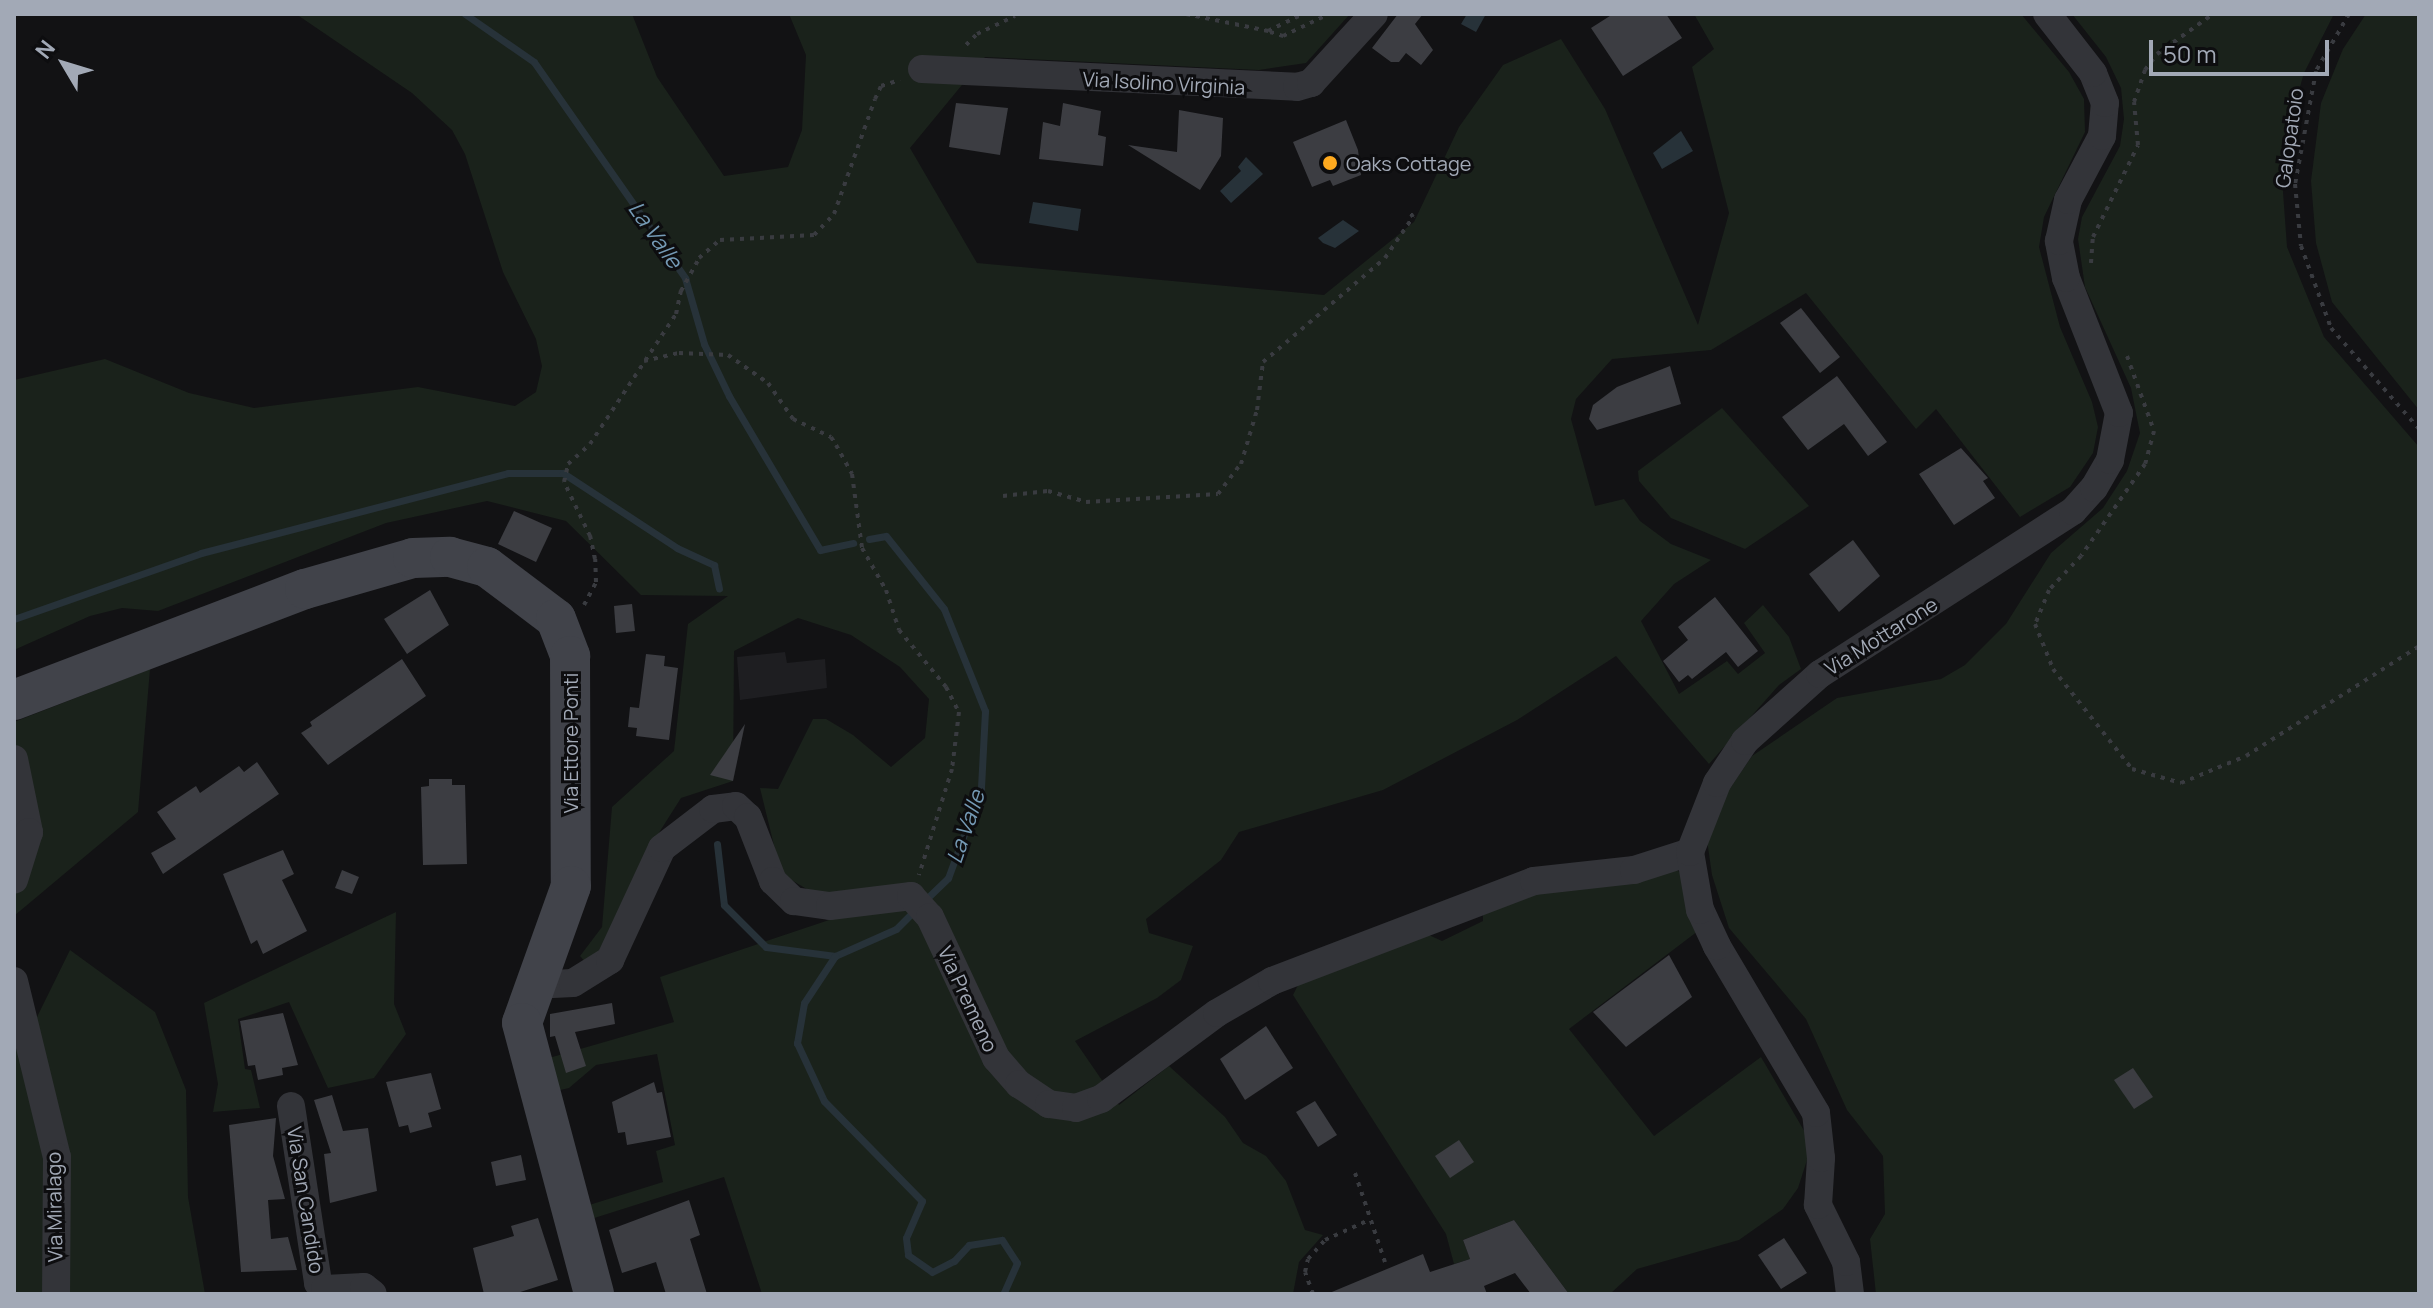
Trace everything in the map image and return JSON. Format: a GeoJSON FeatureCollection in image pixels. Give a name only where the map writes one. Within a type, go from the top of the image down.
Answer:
{"type":"FeatureCollection","features":[{"type":"Feature","properties":{"kind":"street","name":"Via Isolino Virginia"},"geometry":{"type":"LineString","coordinates":[[933,69],[1297,87],[1311,83],[1374,14]]}},
{"type":"Feature","properties":{"kind":"street","name":"Via Mottarone"},"geometry":{"type":"LineString","coordinates":[[1690,852],[1717,783],[1745,741],[1820,674],[2073,511],[2094,488],[2110,460],[2119,413],[2066,278],[2059,241],[2068,200],[2102,136],[2105,103],[2093,73],[2047,14]]}},
{"type":"Feature","properties":{"kind":"street","name":"Via Ettore Ponti"},"geometry":{"type":"LineString","coordinates":[[14,700],[305,589],[413,558],[450,557],[487,567],[556,619],[570,656],[571,886],[533,985],[522,1023],[594,1294]]}},
{"type":"Feature","properties":{"kind":"street"},"geometry":{"type":"LineString","coordinates":[[14,759],[29,832],[14,880]]}},
{"type":"Feature","properties":{"kind":"street"},"geometry":{"type":"LineString","coordinates":[[533,985],[573,983],[610,960],[662,848],[713,809],[736,806],[748,817],[773,881],[794,901],[830,906],[911,901]]}},
{"type":"Feature","properties":{"kind":"street","name":"Via Premeno"},"geometry":{"type":"LineString","coordinates":[[911,901],[996,1058],[1019,1084],[1049,1104],[1076,1108],[1101,1099],[1217,1013],[1272,981],[1534,881],[1634,870],[1690,852]]}},
{"type":"Feature","properties":{"kind":"street"},"geometry":{"type":"LineString","coordinates":[[1690,852],[1700,910],[1717,946],[1816,1113],[1821,1158],[1818,1205],[1846,1262],[1850,1294]]}},
{"type":"Feature","properties":{"kind":"street","name":"Via Miralago"},"geometry":{"type":"LineString","coordinates":[[14,981],[57,1157],[56,1294]]}},
{"type":"Feature","properties":{"kind":"street","name":"Via San Candido"},"geometry":{"type":"LineString","coordinates":[[291,1106],[318,1283],[325,1289],[364,1287],[373,1294]]}},
{"type":"Feature","properties":{"kind":"path"},"geometry":{"type":"LineString","coordinates":[[1007,14],[1015,16]]}},
{"type":"Feature","properties":{"kind":"path"},"geometry":{"type":"LineString","coordinates":[[933,69],[977,34],[1015,16],[1035,14]]}},
{"type":"Feature","properties":{"kind":"path"},"geometry":{"type":"LineString","coordinates":[[1186,14],[1283,36],[1329,14]]}},
{"type":"Feature","properties":{"kind":"path"},"geometry":{"type":"LineString","coordinates":[[1268,31],[1303,14]]}},
{"type":"Feature","properties":{"kind":"path"},"geometry":{"type":"LineString","coordinates":[[2091,265],[2093,237],[2138,145],[2134,102],[2145,70],[2157,54],[2213,14]]}},
{"type":"Feature","properties":{"kind":"path","name":"Galopatoio"},"geometry":{"type":"LineString","coordinates":[[2349,14],[2316,71],[2295,184],[2301,246],[2331,328],[2419,429]]}},
{"type":"Feature","properties":{"kind":"path"},"geometry":{"type":"LineString","coordinates":[[584,605],[596,582],[595,559],[590,536],[564,482],[568,464],[590,444],[642,361],[676,314],[681,291],[696,264],[720,240],[814,235],[834,214],[875,99]]}},
{"type":"Feature","properties":{"kind":"path"},"geometry":{"type":"LineString","coordinates":[[1003,496],[1048,491],[1086,502],[1218,494],[1241,464],[1257,410],[1263,362],[1385,258],[1413,217],[1409,211]]}},
{"type":"Feature","properties":{"kind":"path"},"geometry":{"type":"LineString","coordinates":[[2122,347],[2154,431],[2145,464],[2081,556],[2049,590],[2035,624],[2053,669],[2132,769],[2181,783],[2246,756],[2419,646]]}},
{"type":"Feature","properties":{"kind":"path"},"geometry":{"type":"LineString","coordinates":[[642,361],[679,353],[728,355],[768,383],[793,419],[831,437],[852,474],[862,548],[886,590],[899,630],[946,687],[959,712],[937,828],[911,901]]}},
{"type":"Feature","properties":{"kind":"path"},"geometry":{"type":"LineString","coordinates":[[1355,1173],[1385,1262]]}},
{"type":"Feature","properties":{"kind":"path"},"geometry":{"type":"LineString","coordinates":[[1313,1294],[1305,1272],[1308,1259],[1325,1240],[1369,1220]]}},
{"type":"Feature","properties":{"kind":"shaded area"},"geometry":{"type":"Polygon","coordinates":[[[296,14],[632,14],[657,77],[724,176],[788,167],[802,130],[806,55],[789,14],[1350,14],[1306,63],[1259,70],[985,57],[910,148],[977,263],[1324,295],[1414,222],[1459,127],[1503,65],[1561,39],[1605,109],[1698,325],[1729,213],[1692,67],[1714,49],[1694,14],[2021,14],[2069,72],[2084,99],[2085,132],[2044,217],[2039,247],[2060,327],[2092,402],[2098,427],[2093,453],[2070,487],[2020,517],[1936,409],[1916,429],[1806,293],[1711,350],[1612,359],[1576,399],[1571,419],[1595,506],[1624,499],[1640,521],[1671,544],[1711,560],[1674,584],[1641,621],[1679,694],[1727,661],[1738,674],[1765,653],[1744,623],[1763,605],[1789,637],[1801,669],[1779,685],[1709,764],[1616,656],[1517,720],[1383,790],[1239,832],[1221,860],[1146,919],[1149,933],[1193,946],[1181,980],[1157,998],[1075,1041],[1119,1105],[1169,1066],[1225,1117],[1243,1143],[1266,1156],[1286,1181],[1305,1230],[1323,1235],[1299,1262],[1293,1294],[762,1294],[724,1177],[588,1220],[586,1206],[663,1182],[656,1151],[675,1145],[657,1054],[596,1065],[569,1088],[551,1092],[542,1060],[674,1022],[660,977],[832,919],[817,895],[781,874],[760,788],[778,789],[813,719],[826,719],[853,735],[891,767],[925,738],[929,699],[900,667],[851,635],[798,618],[734,651],[733,781],[681,798],[648,850],[604,949],[587,964],[580,956],[602,927],[612,807],[674,751],[688,624],[728,596],[641,595],[566,521],[487,501],[386,523],[158,611],[122,608],[90,616],[14,650],[14,380],[105,359],[189,393],[254,408],[418,387],[515,406],[536,392],[542,366],[536,339],[503,272],[465,154],[452,130],[412,93],[296,14]]]}},
{"type":"Feature","properties":{"kind":"shaded area"},"geometry":{"type":"Polygon","coordinates":[[[1467,14],[1486,14],[1476,32],[1461,24],[1467,14]]]}},
{"type":"Feature","properties":{"kind":"shaded area"},"geometry":{"type":"Polygon","coordinates":[[[2072,14],[2334,14],[2304,73],[2288,128],[2282,178],[2287,247],[2324,337],[2419,447],[2419,1294],[1876,1294],[1870,1239],[1885,1214],[1883,1156],[1847,1110],[1806,1019],[1729,928],[1712,875],[1707,840],[1722,800],[1752,756],[1837,698],[1941,679],[1965,665],[2006,624],[2051,553],[2103,508],[2127,471],[2140,433],[2131,388],[2085,287],[2078,239],[2082,217],[2120,146],[2124,119],[2121,88],[2106,57],[2072,14]]]}},
{"type":"Feature","properties":{"kind":"shaded area"},"geometry":{"type":"Polygon","coordinates":[[[2366,14],[2419,14],[2419,410],[2332,302],[2316,243],[2311,181],[2321,103],[2343,49],[2366,14]]]}},
{"type":"Feature","properties":{"kind":"shaded area"},"geometry":{"type":"Polygon","coordinates":[[[1681,131],[1693,151],[1662,169],[1653,153],[1681,131]]]}},
{"type":"Feature","properties":{"kind":"shaded area"},"geometry":{"type":"Polygon","coordinates":[[[1246,157],[1263,174],[1231,203],[1220,191],[1241,171],[1238,167],[1246,157]]]}},
{"type":"Feature","properties":{"kind":"shaded area"},"geometry":{"type":"Polygon","coordinates":[[[1033,202],[1081,209],[1078,231],[1029,223],[1033,202]]]}},
{"type":"Feature","properties":{"kind":"shaded area"},"geometry":{"type":"Polygon","coordinates":[[[1343,220],[1359,231],[1335,248],[1318,238],[1343,220]]]}},
{"type":"Feature","properties":{"kind":"shaded area"},"geometry":{"type":"Polygon","coordinates":[[[1722,408],[1809,506],[1745,549],[1671,518],[1639,481],[1638,471],[1722,408]]]}},
{"type":"Feature","properties":{"kind":"shaded area"},"geometry":{"type":"Polygon","coordinates":[[[785,652],[787,663],[825,659],[827,688],[740,700],[737,657],[785,652]]]}},
{"type":"Feature","properties":{"kind":"shaded area"},"geometry":{"type":"Polygon","coordinates":[[[150,669],[138,812],[14,916],[14,722],[150,669]]]}},
{"type":"Feature","properties":{"kind":"shaded area"},"geometry":{"type":"Polygon","coordinates":[[[1670,867],[1682,873],[1698,931],[1569,1029],[1654,1136],[1761,1057],[1806,1134],[1808,1157],[1798,1188],[1783,1209],[1739,1240],[1637,1269],[1610,1294],[1569,1294],[1514,1220],[1463,1240],[1470,1259],[1454,1264],[1446,1234],[1293,995],[1300,981],[1420,931],[1442,941],[1483,921],[1483,915],[1547,888],[1670,867]]]}},
{"type":"Feature","properties":{"kind":"shaded area"},"geometry":{"type":"Polygon","coordinates":[[[396,912],[394,1004],[406,1034],[374,1078],[328,1088],[289,1002],[238,1019],[245,1069],[251,1070],[260,1108],[213,1112],[218,1084],[204,1003],[396,912]]]}},
{"type":"Feature","properties":{"kind":"shaded area"},"geometry":{"type":"Polygon","coordinates":[[[70,950],[155,1012],[186,1090],[188,1197],[205,1294],[14,1294],[14,1024],[37,1017],[70,950]]]}},
{"type":"Feature","properties":{"kind":"building"},"geometry":{"type":"Polygon","coordinates":[[[1398,14],[1423,14],[1415,24],[1433,50],[1421,65],[1406,53],[1399,62],[1391,62],[1372,48],[1398,14]]]}},
{"type":"Feature","properties":{"kind":"building"},"geometry":{"type":"Polygon","coordinates":[[[1613,14],[1666,14],[1682,38],[1623,76],[1591,28],[1613,14]]]}},
{"type":"Feature","properties":{"kind":"building"},"geometry":{"type":"Polygon","coordinates":[[[956,103],[1008,108],[1000,155],[949,147],[956,103]]]}},
{"type":"Feature","properties":{"kind":"building"},"geometry":{"type":"Polygon","coordinates":[[[1063,103],[1101,111],[1098,135],[1106,137],[1103,166],[1039,159],[1043,122],[1060,126],[1063,103]]]}},
{"type":"Feature","properties":{"kind":"building"},"geometry":{"type":"Polygon","coordinates":[[[1179,110],[1223,118],[1221,156],[1200,190],[1128,145],[1177,152],[1179,110]]]}},
{"type":"Feature","properties":{"kind":"building","name":"Oaks Cottage"},"geometry":{"type":"Polygon","coordinates":[[[1346,120],[1358,150],[1361,175],[1333,186],[1330,180],[1312,187],[1293,142],[1346,120]]]}},
{"type":"Feature","properties":{"kind":"building"},"geometry":{"type":"Polygon","coordinates":[[[1801,308],[1840,357],[1820,373],[1780,323],[1801,308]]]}},
{"type":"Feature","properties":{"kind":"building"},"geometry":{"type":"Polygon","coordinates":[[[1670,366],[1681,404],[1597,430],[1589,419],[1593,405],[1617,387],[1670,366]]]}},
{"type":"Feature","properties":{"kind":"building"},"geometry":{"type":"Polygon","coordinates":[[[1837,376],[1887,442],[1868,456],[1844,424],[1808,450],[1782,417],[1837,376]]]}},
{"type":"Feature","properties":{"kind":"building"},"geometry":{"type":"Polygon","coordinates":[[[1961,448],[1988,478],[1983,481],[1995,498],[1954,525],[1919,474],[1961,448]]]}},
{"type":"Feature","properties":{"kind":"building"},"geometry":{"type":"Polygon","coordinates":[[[514,511],[552,528],[536,562],[498,544],[514,511]]]}},
{"type":"Feature","properties":{"kind":"building"},"geometry":{"type":"Polygon","coordinates":[[[1853,540],[1880,576],[1839,612],[1809,574],[1853,540]]]}},
{"type":"Feature","properties":{"kind":"building"},"geometry":{"type":"Polygon","coordinates":[[[430,590],[449,625],[407,654],[384,619],[430,590]]]}},
{"type":"Feature","properties":{"kind":"building"},"geometry":{"type":"Polygon","coordinates":[[[1715,597],[1758,651],[1738,667],[1726,652],[1692,679],[1688,675],[1679,682],[1663,661],[1688,640],[1678,627],[1715,597]]]}},
{"type":"Feature","properties":{"kind":"building"},"geometry":{"type":"Polygon","coordinates":[[[632,604],[635,631],[616,633],[614,606],[632,604]]]}},
{"type":"Feature","properties":{"kind":"building"},"geometry":{"type":"Polygon","coordinates":[[[646,654],[665,656],[664,666],[678,668],[669,740],[636,736],[637,728],[628,727],[630,707],[639,708],[646,654]]]}},
{"type":"Feature","properties":{"kind":"building"},"geometry":{"type":"Polygon","coordinates":[[[402,659],[426,696],[328,765],[301,733],[312,726],[310,722],[402,659]]]}},
{"type":"Feature","properties":{"kind":"building"},"geometry":{"type":"Polygon","coordinates":[[[745,724],[733,781],[710,775],[745,724]]]}},
{"type":"Feature","properties":{"kind":"building"},"geometry":{"type":"Polygon","coordinates":[[[257,762],[279,794],[163,874],[151,853],[176,839],[157,812],[196,786],[200,793],[239,766],[244,772],[257,762]]]}},
{"type":"Feature","properties":{"kind":"building"},"geometry":{"type":"Polygon","coordinates":[[[429,779],[452,779],[452,785],[465,785],[467,864],[423,865],[421,787],[429,786],[429,779]]]}},
{"type":"Feature","properties":{"kind":"building"},"geometry":{"type":"Polygon","coordinates":[[[283,850],[294,874],[282,880],[307,931],[263,954],[257,940],[251,944],[223,874],[283,850]]]}},
{"type":"Feature","properties":{"kind":"building"},"geometry":{"type":"Polygon","coordinates":[[[342,870],[359,877],[352,894],[335,888],[342,870]]]}},
{"type":"Feature","properties":{"kind":"building"},"geometry":{"type":"Polygon","coordinates":[[[1669,955],[1692,997],[1626,1047],[1593,1012],[1669,955]]]}},
{"type":"Feature","properties":{"kind":"building"},"geometry":{"type":"Polygon","coordinates":[[[612,1003],[615,1024],[575,1032],[586,1066],[566,1073],[555,1036],[550,1037],[550,1014],[612,1003]]]}},
{"type":"Feature","properties":{"kind":"building"},"geometry":{"type":"Polygon","coordinates":[[[283,1013],[298,1065],[282,1068],[283,1075],[258,1080],[255,1065],[248,1066],[240,1021],[283,1013]]]}},
{"type":"Feature","properties":{"kind":"building"},"geometry":{"type":"Polygon","coordinates":[[[1266,1026],[1293,1068],[1245,1100],[1220,1059],[1266,1026]]]}},
{"type":"Feature","properties":{"kind":"building"},"geometry":{"type":"Polygon","coordinates":[[[2133,1068],[2153,1097],[2134,1109],[2114,1080],[2133,1068]]]}},
{"type":"Feature","properties":{"kind":"building"},"geometry":{"type":"Polygon","coordinates":[[[431,1073],[441,1109],[428,1113],[432,1127],[410,1133],[408,1125],[399,1127],[386,1082],[431,1073]]]}},
{"type":"Feature","properties":{"kind":"building"},"geometry":{"type":"Polygon","coordinates":[[[654,1082],[657,1093],[662,1092],[671,1137],[627,1145],[625,1132],[618,1133],[612,1102],[654,1082]]]}},
{"type":"Feature","properties":{"kind":"building"},"geometry":{"type":"Polygon","coordinates":[[[332,1095],[343,1131],[368,1128],[377,1191],[330,1203],[324,1154],[331,1153],[314,1100],[332,1095]]]}},
{"type":"Feature","properties":{"kind":"building"},"geometry":{"type":"Polygon","coordinates":[[[1315,1101],[1337,1135],[1318,1147],[1296,1112],[1315,1101]]]}},
{"type":"Feature","properties":{"kind":"building"},"geometry":{"type":"Polygon","coordinates":[[[276,1118],[273,1156],[285,1199],[268,1200],[271,1239],[288,1237],[297,1270],[241,1272],[229,1125],[276,1118]]]}},
{"type":"Feature","properties":{"kind":"building"},"geometry":{"type":"Polygon","coordinates":[[[1459,1140],[1474,1162],[1450,1178],[1435,1156],[1459,1140]]]}},
{"type":"Feature","properties":{"kind":"building"},"geometry":{"type":"Polygon","coordinates":[[[521,1155],[526,1180],[496,1186],[491,1162],[521,1155]]]}},
{"type":"Feature","properties":{"kind":"building"},"geometry":{"type":"Polygon","coordinates":[[[689,1200],[700,1235],[690,1239],[707,1294],[666,1294],[656,1262],[622,1273],[609,1230],[689,1200]]]}},
{"type":"Feature","properties":{"kind":"building"},"geometry":{"type":"Polygon","coordinates":[[[538,1218],[558,1280],[514,1294],[484,1294],[473,1248],[514,1236],[511,1226],[538,1218]]]}},
{"type":"Feature","properties":{"kind":"building"},"geometry":{"type":"Polygon","coordinates":[[[1514,1220],[1569,1294],[1531,1294],[1515,1273],[1484,1286],[1487,1294],[1327,1294],[1423,1254],[1430,1272],[1470,1259],[1463,1240],[1514,1220]]]}},
{"type":"Feature","properties":{"kind":"building"},"geometry":{"type":"Polygon","coordinates":[[[1784,1238],[1807,1273],[1781,1289],[1758,1255],[1784,1238]]]}},
{"type":"Feature","properties":{"kind":"waterway","name":"La Valle"},"geometry":{"type":"LineString","coordinates":[[465,14],[534,62],[685,278],[704,344],[729,396],[820,550],[853,543]]}},
{"type":"Feature","properties":{"kind":"waterway"},"geometry":{"type":"LineString","coordinates":[[14,619],[201,553],[508,473],[563,473],[677,548],[714,565],[719,588]]}},
{"type":"Feature","properties":{"kind":"waterway","name":"La Valle"},"geometry":{"type":"LineString","coordinates":[[869,539],[886,536],[944,609],[985,711],[981,788],[948,878],[923,902]]}},
{"type":"Feature","properties":{"kind":"waterway"},"geometry":{"type":"LineString","coordinates":[[717,844],[724,905],[766,947],[835,956]]}},
{"type":"Feature","properties":{"kind":"waterway","name":"La Valle"},"geometry":{"type":"LineString","coordinates":[[914,911],[896,929],[835,956],[804,1003],[797,1043],[824,1101],[922,1201],[906,1238],[908,1255],[932,1272],[954,1261],[969,1245],[1002,1240],[1017,1263],[1003,1294]]}},
{"type":"Feature","properties":{"kind":"place","name":"Oaks Cottage"},"geometry":{"type":"Point","coordinates":[1330,163]}}]}
